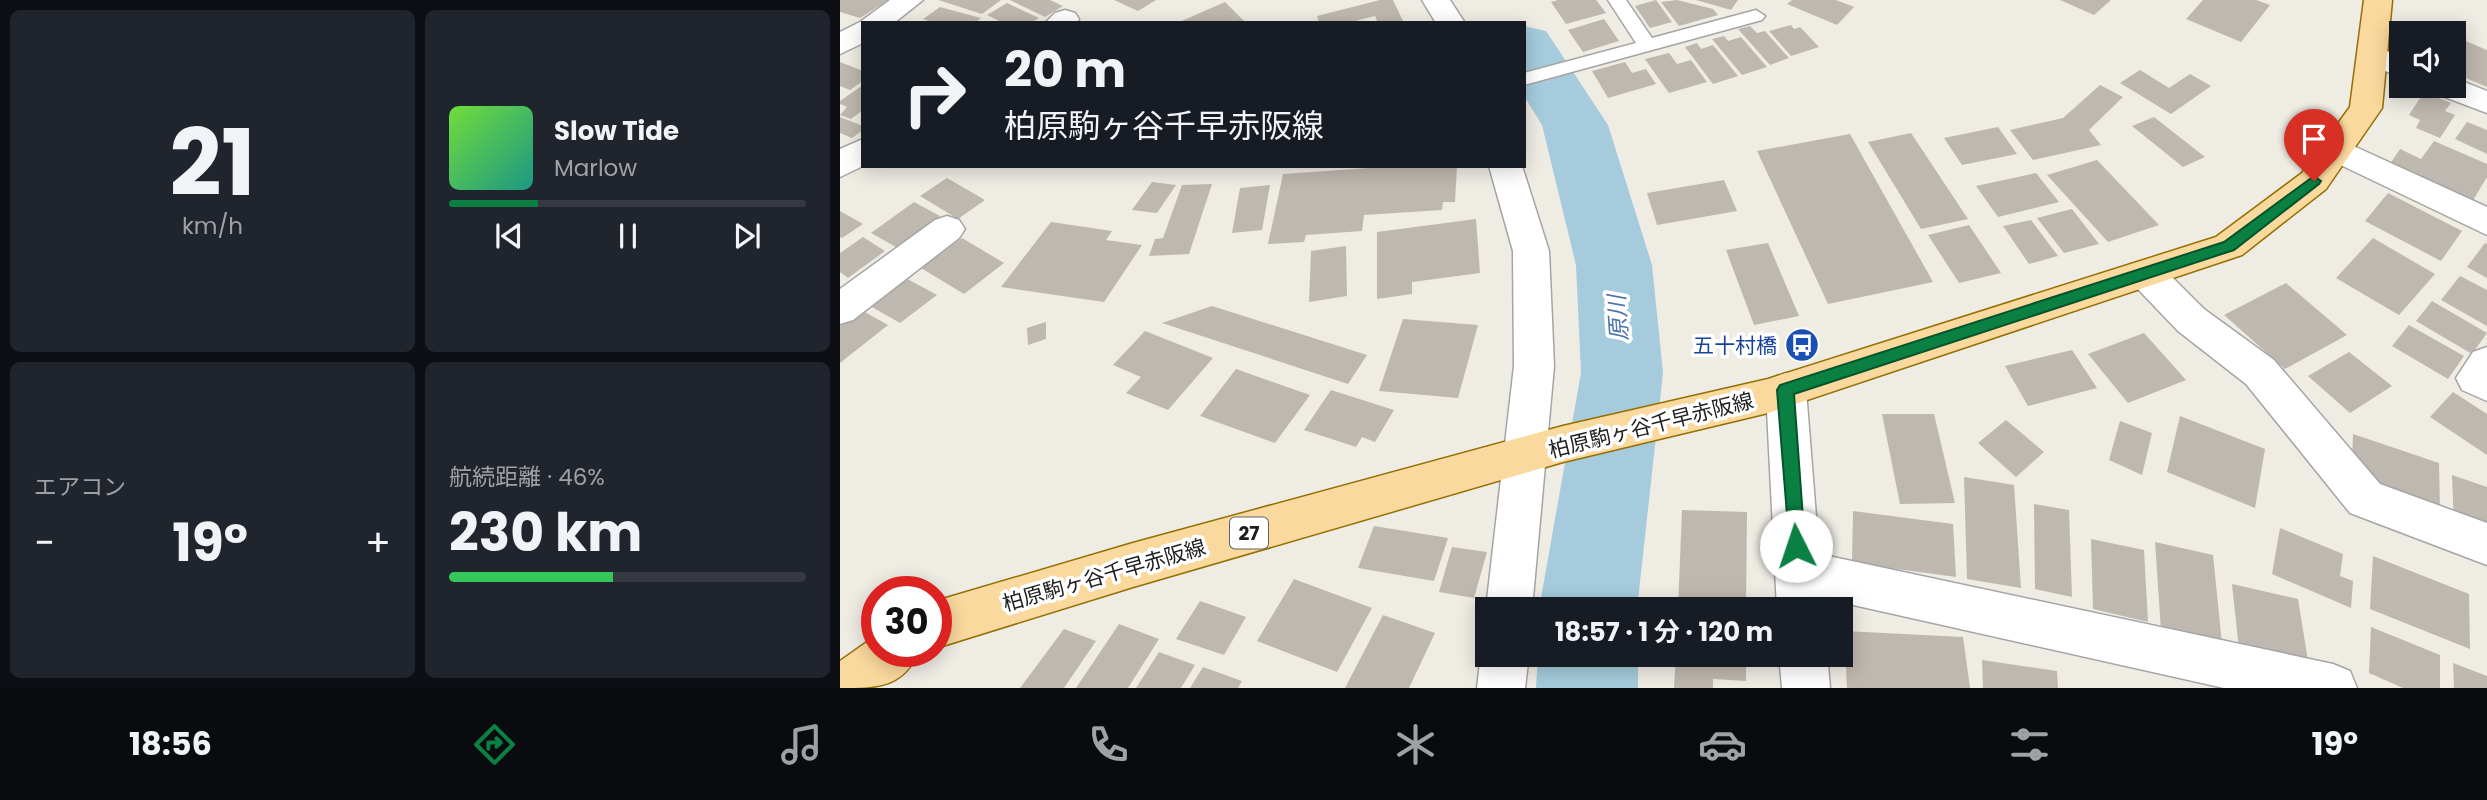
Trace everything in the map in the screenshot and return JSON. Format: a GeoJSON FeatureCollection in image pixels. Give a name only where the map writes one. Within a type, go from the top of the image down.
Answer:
{"type":"FeatureCollection","features":[{"type":"Feature","properties":{"kind":"main road","name":"柏原駒ヶ谷千早赤阪線"},"geometry":{"type":"LineString","coordinates":[[952,620],[1133,565],[1544,450],[1777,393],[2229,246],[2314,181],[2366,108],[2386,61],[2378,0]]}},
{"type":"Feature","properties":{"kind":"main road"},"geometry":{"type":"LineString","coordinates":[[843,688],[873,667]]}},
{"type":"Feature","properties":{"kind":"street"},"geometry":{"type":"LineString","coordinates":[[877,21],[909,0]]}},
{"type":"Feature","properties":{"kind":"street"},"geometry":{"type":"LineString","coordinates":[[1436,0],[1450,21]]}},
{"type":"Feature","properties":{"kind":"street"},"geometry":{"type":"LineString","coordinates":[[840,21],[861,28]]}},
{"type":"Feature","properties":{"kind":"street"},"geometry":{"type":"LineString","coordinates":[[840,45],[861,30]]}},
{"type":"Feature","properties":{"kind":"street"},"geometry":{"type":"LineString","coordinates":[[840,51],[861,59]]}},
{"type":"Feature","properties":{"kind":"street"},"geometry":{"type":"LineString","coordinates":[[2466,94],[2487,103]]}},
{"type":"Feature","properties":{"kind":"street"},"geometry":{"type":"LineString","coordinates":[[2336,149],[2487,222]]}},
{"type":"Feature","properties":{"kind":"street"},"geometry":{"type":"LineString","coordinates":[[840,165],[861,151]]}},
{"type":"Feature","properties":{"kind":"street"},"geometry":{"type":"LineString","coordinates":[[1505,168],[1531,251],[1534,366],[1544,450],[1512,597]]}},
{"type":"Feature","properties":{"kind":"street"},"geometry":{"type":"LineString","coordinates":[[840,309],[947,229]]}},
{"type":"Feature","properties":{"kind":"street"},"geometry":{"type":"LineString","coordinates":[[2146,274],[2191,320],[2260,372],[2365,499],[2487,544]]}},
{"type":"Feature","properties":{"kind":"street"},"geometry":{"type":"LineString","coordinates":[[2487,363],[2476,377],[2487,384]]}},
{"type":"Feature","properties":{"kind":"street"},"geometry":{"type":"LineString","coordinates":[[1777,393],[1799,590],[2333,688]]}},
{"type":"Feature","properties":{"kind":"street"},"geometry":{"type":"LineString","coordinates":[[1501,688],[1503,667]]}},
{"type":"Feature","properties":{"kind":"street"},"geometry":{"type":"LineString","coordinates":[[1804,667],[1805,688]]}},
{"type":"Feature","properties":{"kind":"lane"},"geometry":{"type":"LineString","coordinates":[[1618,0],[1647,45]]}},
{"type":"Feature","properties":{"kind":"lane"},"geometry":{"type":"LineString","coordinates":[[1526,78],[1756,16]]}},
{"type":"Feature","properties":{"kind":"building"},"geometry":{"type":"Polygon","coordinates":[[[840,0],[888,0],[860,18],[840,12],[840,0]]]}},
{"type":"Feature","properties":{"kind":"building"},"geometry":{"type":"Polygon","coordinates":[[[938,0],[1001,0],[982,14],[938,0]]]}},
{"type":"Feature","properties":{"kind":"building"},"geometry":{"type":"Polygon","coordinates":[[[1010,0],[1050,0],[1063,6],[1045,17],[1010,0]]]}},
{"type":"Feature","properties":{"kind":"building"},"geometry":{"type":"Polygon","coordinates":[[[1114,0],[1156,0],[1138,11],[1114,0]]]}},
{"type":"Feature","properties":{"kind":"building"},"geometry":{"type":"Polygon","coordinates":[[[1380,0],[1393,0],[1403,21],[1377,21],[1375,16],[1355,21],[1318,21],[1317,16],[1380,0]]]}},
{"type":"Feature","properties":{"kind":"building"},"geometry":{"type":"Polygon","coordinates":[[[1596,0],[1606,13],[1566,24],[1551,2],[1596,0]]]}},
{"type":"Feature","properties":{"kind":"building"},"geometry":{"type":"Polygon","coordinates":[[[1656,0],[1672,22],[1650,28],[1635,6],[1656,0]]]}},
{"type":"Feature","properties":{"kind":"building"},"geometry":{"type":"Polygon","coordinates":[[[1677,0],[1713,9],[1718,15],[1679,26],[1661,2],[1677,0]]]}},
{"type":"Feature","properties":{"kind":"building"},"geometry":{"type":"Polygon","coordinates":[[[1696,0],[1738,0],[1731,10],[1696,0]]]}},
{"type":"Feature","properties":{"kind":"building"},"geometry":{"type":"Polygon","coordinates":[[[1792,0],[1836,0],[1854,7],[1837,25],[1787,4],[1792,0]]]}},
{"type":"Feature","properties":{"kind":"building"},"geometry":{"type":"Polygon","coordinates":[[[2060,0],[2111,0],[2094,15],[2060,0]]]}},
{"type":"Feature","properties":{"kind":"building"},"geometry":{"type":"Polygon","coordinates":[[[2203,0],[2256,0],[2270,5],[2241,42],[2186,19],[2203,0]]]}},
{"type":"Feature","properties":{"kind":"building"},"geometry":{"type":"Polygon","coordinates":[[[1225,2],[1244,21],[1182,21],[1225,2]]]}},
{"type":"Feature","properties":{"kind":"building"},"geometry":{"type":"Polygon","coordinates":[[[1007,3],[1039,18],[1034,21],[999,21],[987,15],[1007,3]]]}},
{"type":"Feature","properties":{"kind":"building"},"geometry":{"type":"Polygon","coordinates":[[[940,7],[981,18],[977,21],[923,19],[940,7]]]}},
{"type":"Feature","properties":{"kind":"building"},"geometry":{"type":"Polygon","coordinates":[[[1604,19],[1619,41],[1583,52],[1568,30],[1604,19]]]}},
{"type":"Feature","properties":{"kind":"building"},"geometry":{"type":"Polygon","coordinates":[[[1791,25],[1794,29],[1800,27],[1819,47],[1791,56],[1769,31],[1791,25]]]}},
{"type":"Feature","properties":{"kind":"building"},"geometry":{"type":"Polygon","coordinates":[[[1750,26],[1757,33],[1765,31],[1789,58],[1770,65],[1738,29],[1750,26]]]}},
{"type":"Feature","properties":{"kind":"building"},"geometry":{"type":"Polygon","coordinates":[[[1724,36],[1728,41],[1741,37],[1767,67],[1742,75],[1712,39],[1724,36]]]}},
{"type":"Feature","properties":{"kind":"building"},"geometry":{"type":"Polygon","coordinates":[[[2466,41],[2487,50],[2487,87],[2466,78],[2466,41]]]}},
{"type":"Feature","properties":{"kind":"building"},"geometry":{"type":"Polygon","coordinates":[[[1697,43],[1701,49],[1713,45],[1738,76],[1713,84],[1685,47],[1697,43]]]}},
{"type":"Feature","properties":{"kind":"building"},"geometry":{"type":"Polygon","coordinates":[[[1669,53],[1677,64],[1691,60],[1707,82],[1669,93],[1645,59],[1669,53]]]}},
{"type":"Feature","properties":{"kind":"building"},"geometry":{"type":"Polygon","coordinates":[[[840,62],[861,70],[861,82],[850,90],[840,86],[840,62]]]}},
{"type":"Feature","properties":{"kind":"building"},"geometry":{"type":"Polygon","coordinates":[[[1625,62],[1632,73],[1646,69],[1656,84],[1608,98],[1592,71],[1625,62]]]}},
{"type":"Feature","properties":{"kind":"building"},"geometry":{"type":"Polygon","coordinates":[[[2140,70],[2169,88],[2190,74],[2211,86],[2171,114],[2120,83],[2140,70]]]}},
{"type":"Feature","properties":{"kind":"building"},"geometry":{"type":"Polygon","coordinates":[[[2100,85],[2123,97],[2089,130],[2101,145],[2033,160],[2010,130],[2063,118],[2100,85]]]}},
{"type":"Feature","properties":{"kind":"building"},"geometry":{"type":"Polygon","coordinates":[[[861,86],[861,112],[851,119],[840,115],[847,107],[840,104],[840,101],[861,86]]]}},
{"type":"Feature","properties":{"kind":"building"},"geometry":{"type":"Polygon","coordinates":[[[2420,98],[2439,98],[2451,103],[2445,111],[2455,115],[2440,138],[2416,128],[2420,120],[2409,115],[2420,98]]]}},
{"type":"Feature","properties":{"kind":"building"},"geometry":{"type":"Polygon","coordinates":[[[840,117],[861,125],[861,131],[852,138],[840,133],[840,117]]]}},
{"type":"Feature","properties":{"kind":"building"},"geometry":{"type":"Polygon","coordinates":[[[2154,117],[2205,157],[2183,167],[2132,126],[2154,117]]]}},
{"type":"Feature","properties":{"kind":"building"},"geometry":{"type":"Polygon","coordinates":[[[2467,122],[2487,130],[2487,154],[2455,139],[2467,122]]]}},
{"type":"Feature","properties":{"kind":"building"},"geometry":{"type":"Polygon","coordinates":[[[1998,127],[2017,154],[1962,165],[1944,138],[1998,127]]]}},
{"type":"Feature","properties":{"kind":"building"},"geometry":{"type":"Polygon","coordinates":[[[1911,133],[1968,219],[1921,229],[1868,142],[1911,133]]]}},
{"type":"Feature","properties":{"kind":"building"},"geometry":{"type":"Polygon","coordinates":[[[1850,134],[1933,282],[1828,304],[1757,151],[1850,134]]]}},
{"type":"Feature","properties":{"kind":"building"},"geometry":{"type":"Polygon","coordinates":[[[2434,141],[2487,164],[2487,177],[2472,202],[2390,164],[2400,149],[2421,159],[2434,141]]]}},
{"type":"Feature","properties":{"kind":"building"},"geometry":{"type":"Polygon","coordinates":[[[2097,160],[2159,225],[2108,242],[2047,175],[2097,160]]]}},
{"type":"Feature","properties":{"kind":"building"},"geometry":{"type":"Polygon","coordinates":[[[1369,168],[1457,168],[1455,202],[1443,202],[1442,210],[1364,215],[1362,231],[1306,235],[1304,242],[1268,244],[1283,174],[1369,168]]]}},
{"type":"Feature","properties":{"kind":"building"},"geometry":{"type":"Polygon","coordinates":[[[2036,173],[2059,202],[1998,217],[1976,186],[2036,173]]]}},
{"type":"Feature","properties":{"kind":"building"},"geometry":{"type":"Polygon","coordinates":[[[947,178],[985,200],[958,219],[920,196],[947,178]]]}},
{"type":"Feature","properties":{"kind":"building"},"geometry":{"type":"Polygon","coordinates":[[[1724,180],[1737,211],[1657,225],[1647,193],[1724,180]]]}},
{"type":"Feature","properties":{"kind":"building"},"geometry":{"type":"Polygon","coordinates":[[[1152,182],[1176,185],[1157,213],[1132,210],[1152,182]]]}},
{"type":"Feature","properties":{"kind":"building"},"geometry":{"type":"Polygon","coordinates":[[[1212,184],[1189,254],[1149,256],[1155,239],[1163,238],[1182,185],[1212,184]]]}},
{"type":"Feature","properties":{"kind":"building"},"geometry":{"type":"Polygon","coordinates":[[[1270,185],[1262,230],[1232,233],[1240,188],[1270,185]]]}},
{"type":"Feature","properties":{"kind":"building"},"geometry":{"type":"Polygon","coordinates":[[[2388,193],[2462,231],[2441,261],[2365,221],[2388,193]]]}},
{"type":"Feature","properties":{"kind":"building"},"geometry":{"type":"Polygon","coordinates":[[[914,202],[940,216],[896,247],[871,233],[914,202]]]}},
{"type":"Feature","properties":{"kind":"building"},"geometry":{"type":"Polygon","coordinates":[[[2072,209],[2099,244],[2064,253],[2037,218],[2072,209]]]}},
{"type":"Feature","properties":{"kind":"building"},"geometry":{"type":"Polygon","coordinates":[[[840,211],[863,224],[842,238],[840,237],[840,211]]]}},
{"type":"Feature","properties":{"kind":"building"},"geometry":{"type":"Polygon","coordinates":[[[1476,219],[1480,273],[1412,282],[1412,294],[1377,299],[1377,232],[1476,219]]]}},
{"type":"Feature","properties":{"kind":"building"},"geometry":{"type":"Polygon","coordinates":[[[2031,220],[2058,256],[2029,264],[2003,226],[2031,220]]]}},
{"type":"Feature","properties":{"kind":"building"},"geometry":{"type":"Polygon","coordinates":[[[1051,222],[1112,231],[1106,240],[1142,245],[1104,302],[1001,287],[1051,222]]]}},
{"type":"Feature","properties":{"kind":"building"},"geometry":{"type":"Polygon","coordinates":[[[1969,225],[2001,273],[1959,283],[1928,235],[1969,225]]]}},
{"type":"Feature","properties":{"kind":"building"},"geometry":{"type":"Polygon","coordinates":[[[863,237],[885,251],[848,278],[840,272],[840,253],[863,237]]]}},
{"type":"Feature","properties":{"kind":"building"},"geometry":{"type":"Polygon","coordinates":[[[962,238],[1004,263],[964,294],[921,268],[962,238]]]}},
{"type":"Feature","properties":{"kind":"building"},"geometry":{"type":"Polygon","coordinates":[[[2373,238],[2435,274],[2399,315],[2336,278],[2373,238]]]}},
{"type":"Feature","properties":{"kind":"building"},"geometry":{"type":"Polygon","coordinates":[[[1768,243],[1799,316],[1754,325],[1726,250],[1768,243]]]}},
{"type":"Feature","properties":{"kind":"building"},"geometry":{"type":"Polygon","coordinates":[[[2485,243],[2487,244],[2487,278],[2467,267],[2485,243]]]}},
{"type":"Feature","properties":{"kind":"building"},"geometry":{"type":"Polygon","coordinates":[[[1346,246],[1347,296],[1309,302],[1311,251],[1346,246]]]}},
{"type":"Feature","properties":{"kind":"building"},"geometry":{"type":"Polygon","coordinates":[[[902,276],[937,295],[900,323],[865,303],[902,276]]]}},
{"type":"Feature","properties":{"kind":"building"},"geometry":{"type":"Polygon","coordinates":[[[2460,276],[2487,290],[2487,326],[2441,300],[2460,276]]]}},
{"type":"Feature","properties":{"kind":"building"},"geometry":{"type":"Polygon","coordinates":[[[2286,283],[2347,335],[2285,369],[2224,315],[2286,283]]]}},
{"type":"Feature","properties":{"kind":"building"},"geometry":{"type":"Polygon","coordinates":[[[2432,301],[2487,333],[2472,354],[2416,321],[2432,301]]]}},
{"type":"Feature","properties":{"kind":"building"},"geometry":{"type":"Polygon","coordinates":[[[1212,306],[1367,355],[1348,384],[1162,323],[1212,306]]]}},
{"type":"Feature","properties":{"kind":"building"},"geometry":{"type":"Polygon","coordinates":[[[861,310],[888,325],[840,363],[840,326],[861,310]]]}},
{"type":"Feature","properties":{"kind":"building"},"geometry":{"type":"Polygon","coordinates":[[[1403,319],[1478,325],[1458,398],[1379,391],[1403,319]]]}},
{"type":"Feature","properties":{"kind":"building"},"geometry":{"type":"Polygon","coordinates":[[[1046,322],[1046,339],[1028,345],[1027,328],[1046,322]]]}},
{"type":"Feature","properties":{"kind":"building"},"geometry":{"type":"Polygon","coordinates":[[[2409,325],[2464,356],[2448,379],[2392,346],[2409,325]]]}},
{"type":"Feature","properties":{"kind":"building"},"geometry":{"type":"Polygon","coordinates":[[[1145,331],[1213,358],[1168,410],[1126,393],[1141,377],[1113,365],[1145,331]]]}},
{"type":"Feature","properties":{"kind":"building"},"geometry":{"type":"Polygon","coordinates":[[[2144,333],[2186,380],[2128,403],[2088,354],[2144,333]]]}},
{"type":"Feature","properties":{"kind":"building"},"geometry":{"type":"Polygon","coordinates":[[[2072,350],[2097,388],[2028,406],[2005,366],[2072,350]]]}},
{"type":"Feature","properties":{"kind":"building"},"geometry":{"type":"Polygon","coordinates":[[[2349,352],[2392,386],[2350,413],[2308,376],[2349,352]]]}},
{"type":"Feature","properties":{"kind":"building"},"geometry":{"type":"Polygon","coordinates":[[[1236,369],[1310,395],[1275,443],[1200,416],[1236,369]]]}},
{"type":"Feature","properties":{"kind":"building"},"geometry":{"type":"Polygon","coordinates":[[[1331,390],[1394,410],[1375,442],[1362,437],[1356,447],[1304,430],[1331,390]]]}},
{"type":"Feature","properties":{"kind":"building"},"geometry":{"type":"Polygon","coordinates":[[[2453,392],[2487,414],[2487,455],[2430,417],[2453,392]]]}},
{"type":"Feature","properties":{"kind":"building"},"geometry":{"type":"Polygon","coordinates":[[[1882,414],[1934,414],[1955,503],[1900,504],[1882,414]]]}},
{"type":"Feature","properties":{"kind":"building"},"geometry":{"type":"Polygon","coordinates":[[[2180,416],[2265,449],[2255,508],[2167,472],[2180,416]]]}},
{"type":"Feature","properties":{"kind":"building"},"geometry":{"type":"Polygon","coordinates":[[[2006,420],[2044,452],[2016,477],[1978,443],[2006,420]]]}},
{"type":"Feature","properties":{"kind":"building"},"geometry":{"type":"Polygon","coordinates":[[[2120,421],[2152,433],[2142,475],[2109,460],[2120,421]]]}},
{"type":"Feature","properties":{"kind":"building"},"geometry":{"type":"Polygon","coordinates":[[[2353,434],[2439,463],[2440,511],[2375,488],[2352,463],[2353,434]]]}},
{"type":"Feature","properties":{"kind":"building"},"geometry":{"type":"Polygon","coordinates":[[[2452,475],[2487,487],[2487,536],[2454,524],[2452,475]]]}},
{"type":"Feature","properties":{"kind":"building"},"geometry":{"type":"Polygon","coordinates":[[[1964,477],[2014,485],[2021,588],[1967,579],[1964,477]]]}},
{"type":"Feature","properties":{"kind":"building"},"geometry":{"type":"Polygon","coordinates":[[[2034,504],[2069,510],[2072,597],[2035,589],[2034,504]]]}},
{"type":"Feature","properties":{"kind":"building"},"geometry":{"type":"Polygon","coordinates":[[[1682,510],[1747,512],[1746,597],[1678,597],[1682,510]]]}},
{"type":"Feature","properties":{"kind":"building"},"geometry":{"type":"Polygon","coordinates":[[[1853,511],[1953,524],[1956,577],[1852,563],[1853,511]]]}},
{"type":"Feature","properties":{"kind":"building"},"geometry":{"type":"Polygon","coordinates":[[[1374,526],[1448,538],[1434,581],[1358,568],[1374,526]]]}},
{"type":"Feature","properties":{"kind":"building"},"geometry":{"type":"Polygon","coordinates":[[[2280,528],[2343,554],[2340,576],[2353,581],[2351,608],[2272,574],[2280,528]]]}},
{"type":"Feature","properties":{"kind":"building"},"geometry":{"type":"Polygon","coordinates":[[[2091,539],[2144,550],[2148,622],[2093,609],[2091,539]]]}},
{"type":"Feature","properties":{"kind":"building"},"geometry":{"type":"Polygon","coordinates":[[[2155,542],[2213,555],[2222,644],[2161,630],[2155,542]]]}},
{"type":"Feature","properties":{"kind":"building"},"geometry":{"type":"Polygon","coordinates":[[[1452,547],[1487,552],[1474,598],[1439,592],[1452,547]]]}},
{"type":"Feature","properties":{"kind":"building"},"geometry":{"type":"Polygon","coordinates":[[[2373,556],[2469,594],[2470,649],[2370,609],[2373,556]]]}},
{"type":"Feature","properties":{"kind":"building"},"geometry":{"type":"Polygon","coordinates":[[[1294,579],[1372,608],[1337,672],[1257,641],[1294,579]]]}},
{"type":"Feature","properties":{"kind":"building"},"geometry":{"type":"Polygon","coordinates":[[[2232,584],[2298,599],[2309,667],[2239,650],[2232,584]]]}},
{"type":"Feature","properties":{"kind":"building"},"geometry":{"type":"Polygon","coordinates":[[[1200,601],[1246,617],[1224,655],[1176,639],[1200,601]]]}},
{"type":"Feature","properties":{"kind":"building"},"geometry":{"type":"Polygon","coordinates":[[[1383,615],[1435,633],[1409,688],[1345,688],[1383,615]]]}},
{"type":"Feature","properties":{"kind":"building"},"geometry":{"type":"Polygon","coordinates":[[[1119,624],[1159,639],[1128,688],[1076,688],[1119,624]]]}},
{"type":"Feature","properties":{"kind":"building"},"geometry":{"type":"Polygon","coordinates":[[[2371,627],[2440,655],[2440,688],[2403,688],[2369,673],[2371,627]]]}},
{"type":"Feature","properties":{"kind":"building"},"geometry":{"type":"Polygon","coordinates":[[[1064,629],[1096,641],[1064,688],[1020,688],[1064,629]]]}},
{"type":"Feature","properties":{"kind":"building"},"geometry":{"type":"Polygon","coordinates":[[[1853,631],[1963,637],[1970,688],[1847,688],[1846,667],[1853,667],[1853,631]]]}},
{"type":"Feature","properties":{"kind":"building"},"geometry":{"type":"Polygon","coordinates":[[[1159,652],[1195,665],[1181,688],[1136,688],[1159,652]]]}},
{"type":"Feature","properties":{"kind":"building"},"geometry":{"type":"Polygon","coordinates":[[[1982,660],[2057,671],[2058,688],[1983,688],[1982,660]]]}},
{"type":"Feature","properties":{"kind":"building"},"geometry":{"type":"Polygon","coordinates":[[[2453,663],[2487,676],[2487,688],[2454,688],[2453,663]]]}},
{"type":"Feature","properties":{"kind":"building"},"geometry":{"type":"Polygon","coordinates":[[[1203,667],[1242,681],[1238,688],[1190,688],[1203,667]]]}},
{"type":"Feature","properties":{"kind":"building"},"geometry":{"type":"Polygon","coordinates":[[[1675,667],[1746,667],[1746,681],[1713,679],[1713,688],[1674,688],[1675,667]]]}},
{"type":"Feature","properties":{"kind":"waterway","name":"原川"},"geometry":{"type":"LineString","coordinates":[[1526,48],[1575,125],[1614,265],[1622,373],[1590,597]]}},
{"type":"Feature","properties":{"kind":"waterway","name":"原川"},"geometry":{"type":"LineString","coordinates":[[1587,688],[1588,667]]}},
{"type":"Feature","properties":{"kind":"place","name":"五十村橋"},"geometry":{"type":"Point","coordinates":[1802,345]}},
{"type":"Feature","properties":{"kind":"route"},"geometry":{"type":"LineString","coordinates":[[1796,546],[1786,390],[2229,246],[2314,181]]}}]}
